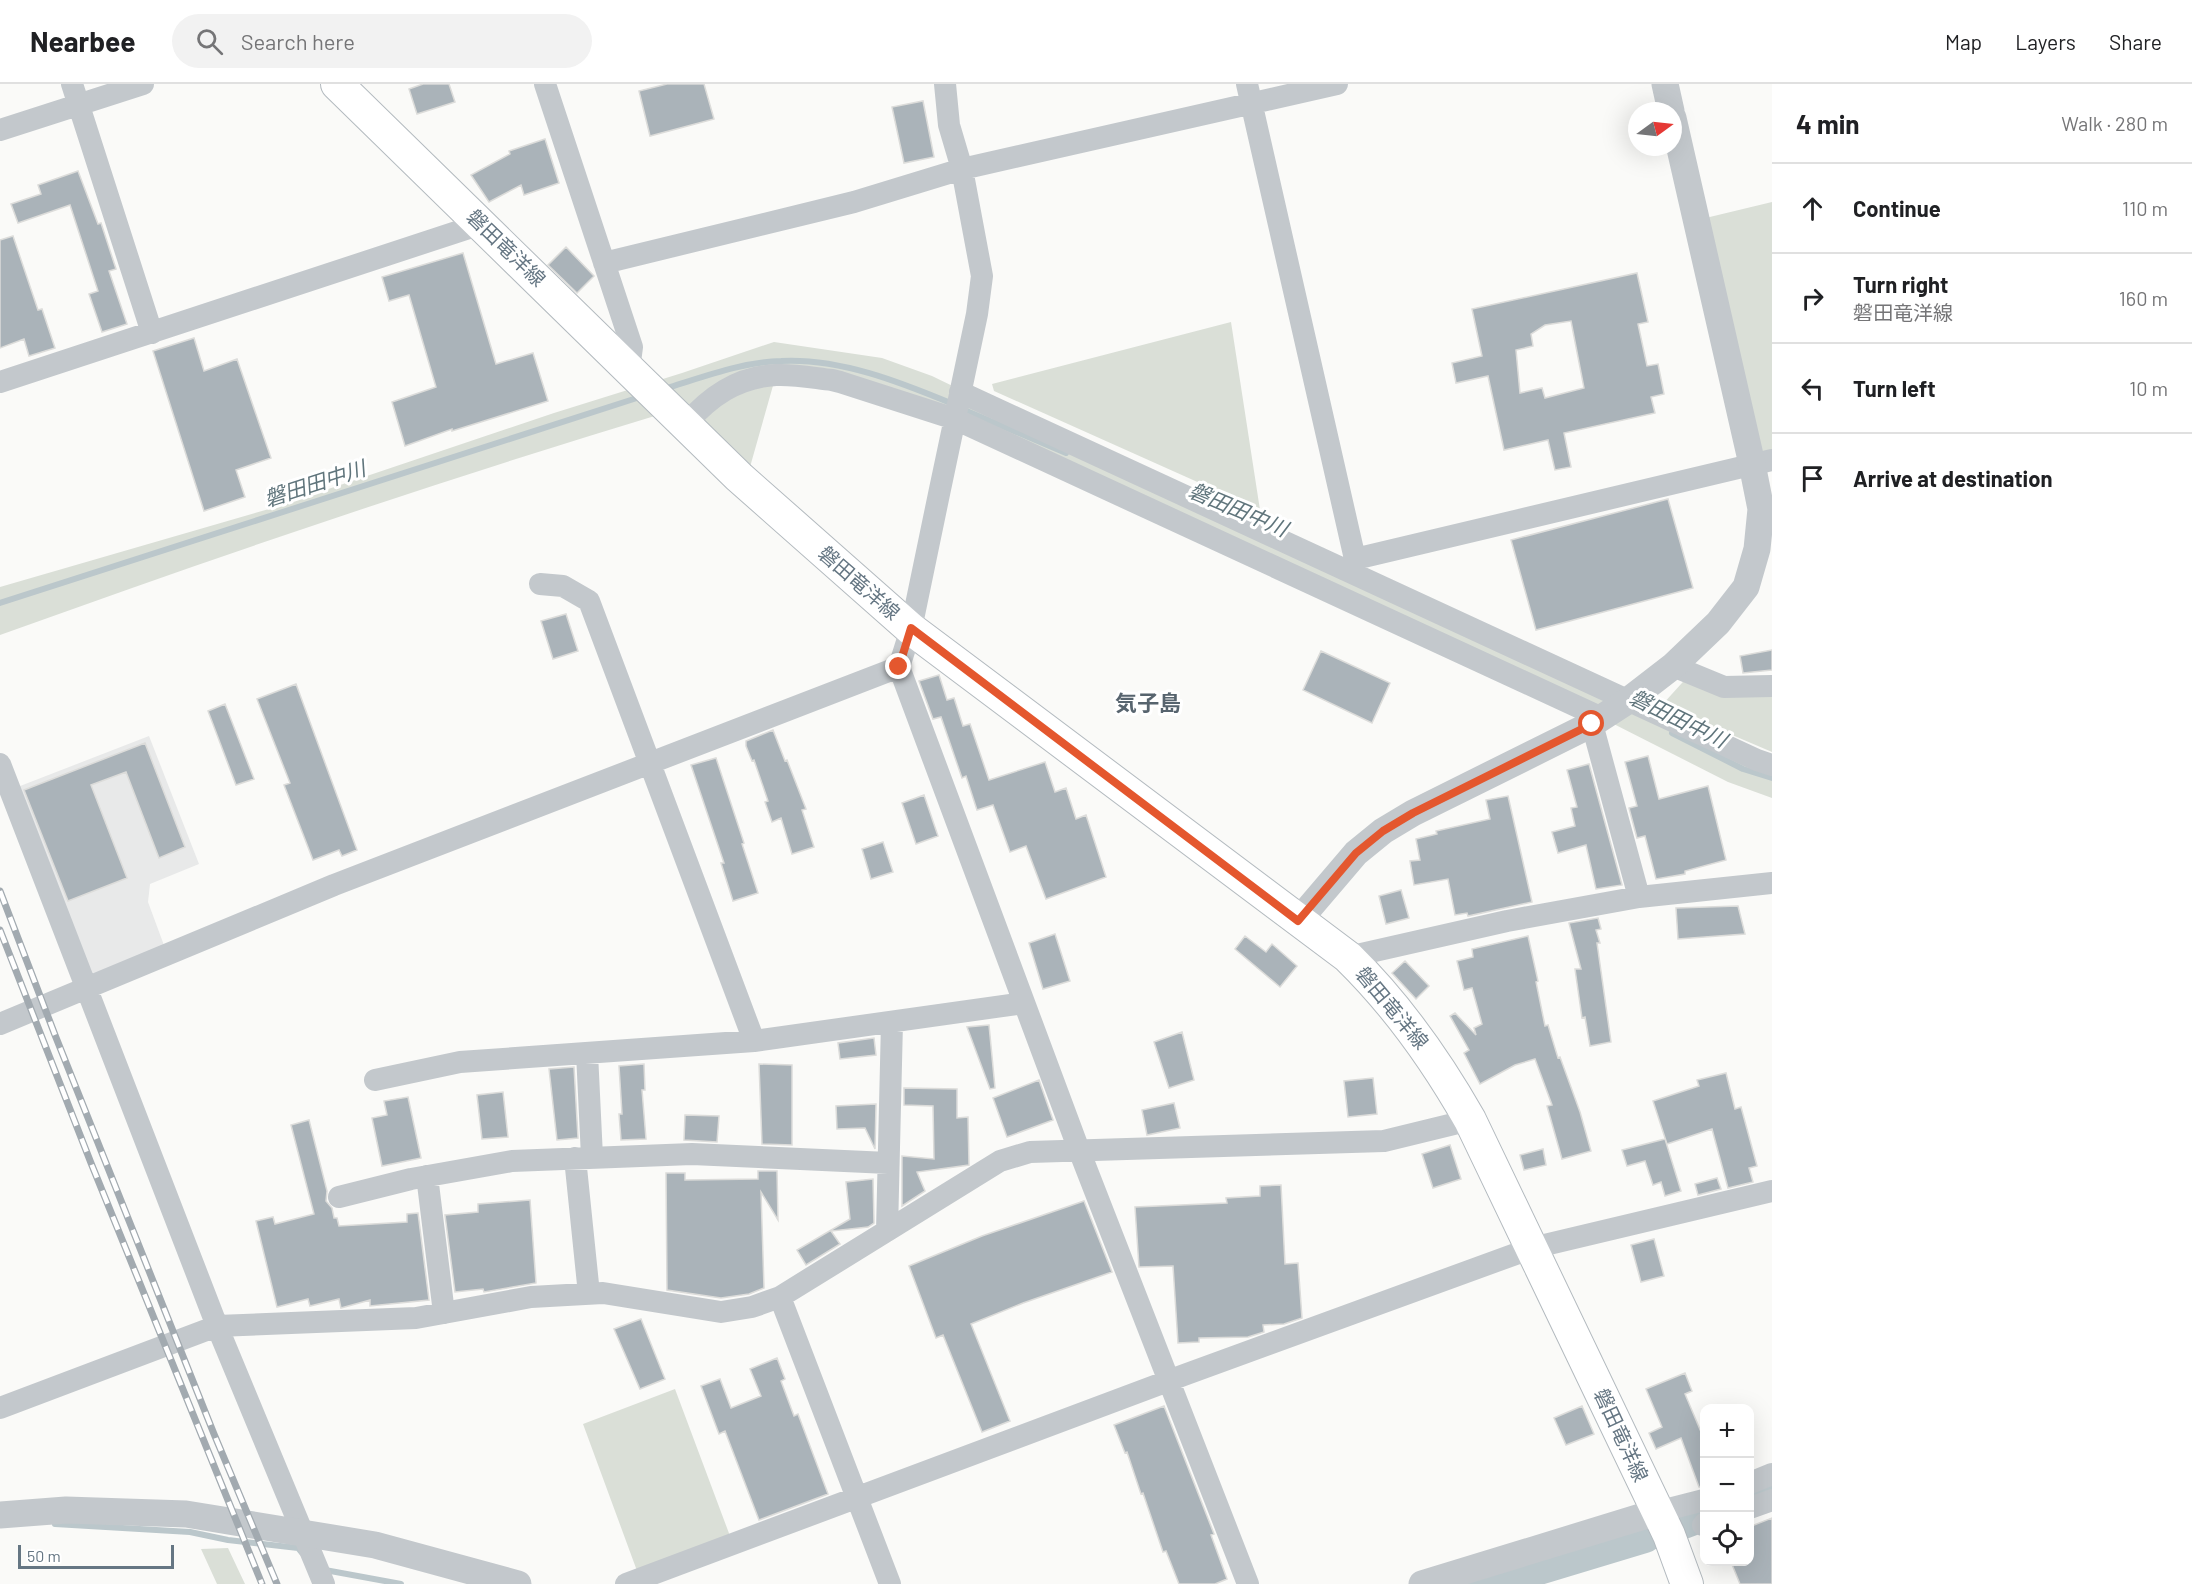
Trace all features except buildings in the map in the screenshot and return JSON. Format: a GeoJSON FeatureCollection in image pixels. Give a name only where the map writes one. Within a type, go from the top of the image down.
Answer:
{"type":"FeatureCollection","features":[{"type":"Feature","properties":{"kind":"main road","name":"磐田竜洋線"},"geometry":{"type":"LineString","coordinates":[[337,84],[739,477],[911,628],[1348,957],[1377,986],[1407,1022],[1444,1074],[1470,1120],[1669,1535],[1687,1584]]}},
{"type":"Feature","properties":{"kind":"street"},"geometry":{"type":"LineString","coordinates":[[0,130],[76,94],[143,84]]}},
{"type":"Feature","properties":{"kind":"street"},"geometry":{"type":"LineString","coordinates":[[545,84],[632,347],[629,369]]}},
{"type":"Feature","properties":{"kind":"street"},"geometry":{"type":"LineString","coordinates":[[945,84],[949,125],[962,169],[982,276],[977,314],[911,628],[899,667],[1079,1150],[1248,1584]]}},
{"type":"Feature","properties":{"kind":"street"},"geometry":{"type":"LineString","coordinates":[[604,262],[854,202],[962,169],[1249,94],[1337,84]]}},
{"type":"Feature","properties":{"kind":"street"},"geometry":{"type":"LineString","coordinates":[[1665,84],[1669,102]]}},
{"type":"Feature","properties":{"kind":"street"},"geometry":{"type":"LineString","coordinates":[[76,94],[152,333]]}},
{"type":"Feature","properties":{"kind":"street"},"geometry":{"type":"LineString","coordinates":[[1249,94],[1351,564]]}},
{"type":"Feature","properties":{"kind":"street"},"geometry":{"type":"LineString","coordinates":[[1298,921],[1356,853],[1383,831],[1413,813],[1611,712],[1673,666],[1718,623],[1746,587],[1757,549],[1762,462],[1682,153]]}},
{"type":"Feature","properties":{"kind":"street"},"geometry":{"type":"LineString","coordinates":[[0,382],[481,224]]}},
{"type":"Feature","properties":{"kind":"street"},"geometry":{"type":"LineString","coordinates":[[685,425],[718,393],[745,381],[776,375],[832,380],[955,419],[1611,712],[1772,765]]}},
{"type":"Feature","properties":{"kind":"street"},"geometry":{"type":"LineString","coordinates":[[960,392],[1351,564],[1611,712]]}},
{"type":"Feature","properties":{"kind":"street"},"geometry":{"type":"LineString","coordinates":[[1351,564],[1762,462]]}},
{"type":"Feature","properties":{"kind":"street"},"geometry":{"type":"LineString","coordinates":[[540,584],[563,586],[589,601],[754,1041]]}},
{"type":"Feature","properties":{"kind":"street"},"geometry":{"type":"LineString","coordinates":[[1673,666],[1724,687],[1772,686]]}},
{"type":"Feature","properties":{"kind":"street"},"geometry":{"type":"LineString","coordinates":[[0,1024],[334,885],[899,667]]}},
{"type":"Feature","properties":{"kind":"street"},"geometry":{"type":"LineString","coordinates":[[1611,712],[1638,897]]}},
{"type":"Feature","properties":{"kind":"street"},"geometry":{"type":"LineString","coordinates":[[0,764],[217,1326],[324,1584]]}},
{"type":"Feature","properties":{"kind":"street"},"geometry":{"type":"LineString","coordinates":[[1348,957],[1507,921],[1638,897],[1772,882]]}},
{"type":"Feature","properties":{"kind":"street"},"geometry":{"type":"LineString","coordinates":[[375,1080],[460,1062],[754,1041],[1024,1003]]}},
{"type":"Feature","properties":{"kind":"street"},"geometry":{"type":"LineString","coordinates":[[887,1231],[892,1022]]}},
{"type":"Feature","properties":{"kind":"street"},"geometry":{"type":"LineString","coordinates":[[587,1053],[584,1157],[589,1294]]}},
{"type":"Feature","properties":{"kind":"street"},"geometry":{"type":"LineString","coordinates":[[0,1408],[217,1326],[416,1318],[531,1297],[603,1293],[721,1312],[752,1307],[780,1297],[1000,1161],[1030,1152],[1384,1141],[1470,1120]]}},
{"type":"Feature","properties":{"kind":"street"},"geometry":{"type":"LineString","coordinates":[[339,1197],[427,1176],[512,1161],[692,1154],[888,1163]]}},
{"type":"Feature","properties":{"kind":"street"},"geometry":{"type":"LineString","coordinates":[[427,1176],[444,1313]]}},
{"type":"Feature","properties":{"kind":"street"},"geometry":{"type":"LineString","coordinates":[[626,1584],[1533,1248],[1772,1191]]}},
{"type":"Feature","properties":{"kind":"street"},"geometry":{"type":"LineString","coordinates":[[780,1297],[890,1584]]}},
{"type":"Feature","properties":{"kind":"street"},"geometry":{"type":"LineString","coordinates":[[1754,1481],[1772,1474]]}},
{"type":"Feature","properties":{"kind":"street"},"geometry":{"type":"LineString","coordinates":[[1754,1506],[1772,1500]]}},
{"type":"Feature","properties":{"kind":"street"},"geometry":{"type":"LineString","coordinates":[[1422,1584],[1700,1501]]}},
{"type":"Feature","properties":{"kind":"street"},"geometry":{"type":"LineString","coordinates":[[0,1515],[66,1510],[186,1514],[375,1545],[518,1584]]}},
{"type":"Feature","properties":{"kind":"shaded area"},"geometry":{"type":"Polygon","coordinates":[[[1772,202],[1772,460],[1759,462],[1689,222],[1772,202]]]}},
{"type":"Feature","properties":{"kind":"shaded area"},"geometry":{"type":"Polygon","coordinates":[[[1231,322],[1260,510],[994,391],[992,384],[1231,322]]]}},
{"type":"Feature","properties":{"kind":"shaded area"},"geometry":{"type":"Polygon","coordinates":[[[774,342],[882,358],[932,376],[1097,456],[1772,765],[1772,798],[1728,782],[1596,715],[989,427],[776,375],[750,467],[671,411],[334,518],[0,635],[0,587],[269,509],[774,342]]]}},
{"type":"Feature","properties":{"kind":"shaded area"},"geometry":{"type":"Polygon","coordinates":[[[1691,673],[1772,685],[1772,752],[1662,705],[1691,673]]]}},
{"type":"Feature","properties":{"kind":"shaded area"},"geometry":{"type":"Polygon","coordinates":[[[149,736],[199,864],[150,884],[148,902],[165,948],[88,979],[15,788],[149,736]]]}},
{"type":"Feature","properties":{"kind":"shaded area"},"geometry":{"type":"Polygon","coordinates":[[[675,1389],[733,1544],[640,1579],[583,1424],[675,1389]]]}},
{"type":"Feature","properties":{"kind":"shaded area"},"geometry":{"type":"Polygon","coordinates":[[[228,1548],[245,1584],[217,1584],[201,1549],[228,1548]]]}},
{"type":"Feature","properties":{"kind":"waterway","name":"磐田田中川"},"geometry":{"type":"LineString","coordinates":[[670,387],[753,364],[803,361],[825,363],[869,373],[953,404]]}},
{"type":"Feature","properties":{"kind":"waterway","name":"磐田田中川"},"geometry":{"type":"LineString","coordinates":[[0,603],[640,397]]}},
{"type":"Feature","properties":{"kind":"waterway","name":"磐田田中川"},"geometry":{"type":"LineString","coordinates":[[962,409],[1066,453]]}},
{"type":"Feature","properties":{"kind":"waterway","name":"磐田田中川"},"geometry":{"type":"LineString","coordinates":[[1672,733],[1743,769],[1772,778]]}},
{"type":"Feature","properties":{"kind":"waterway"},"geometry":{"type":"LineString","coordinates":[[1754,1494],[1772,1487]]}},
{"type":"Feature","properties":{"kind":"waterway"},"geometry":{"type":"LineString","coordinates":[[1683,1520],[1700,1514]]}},
{"type":"Feature","properties":{"kind":"waterway"},"geometry":{"type":"LineString","coordinates":[[55,1524],[190,1532],[228,1540],[298,1548],[302,1553]]}},
{"type":"Feature","properties":{"kind":"waterway"},"geometry":{"type":"LineString","coordinates":[[1479,1584],[1644,1534]]}},
{"type":"Feature","properties":{"kind":"waterway"},"geometry":{"type":"LineString","coordinates":[[325,1570],[401,1584]]}},
{"type":"Feature","properties":{"kind":"railway"},"geometry":{"type":"LineString","coordinates":[[0,891],[214,1434],[277,1584]]}},
{"type":"Feature","properties":{"kind":"railway"},"geometry":{"type":"LineString","coordinates":[[0,930],[91,1163],[262,1584]]}},
{"type":"Feature","properties":{"kind":"district","name":"気子島"},"geometry":{"type":"Point","coordinates":[1148,703]}},
{"type":"Feature","properties":{"kind":"route"},"geometry":{"type":"LineString","coordinates":[[899,667],[911,628],[1298,921],[1356,853],[1383,831],[1413,813],[1592,724]]}}]}
